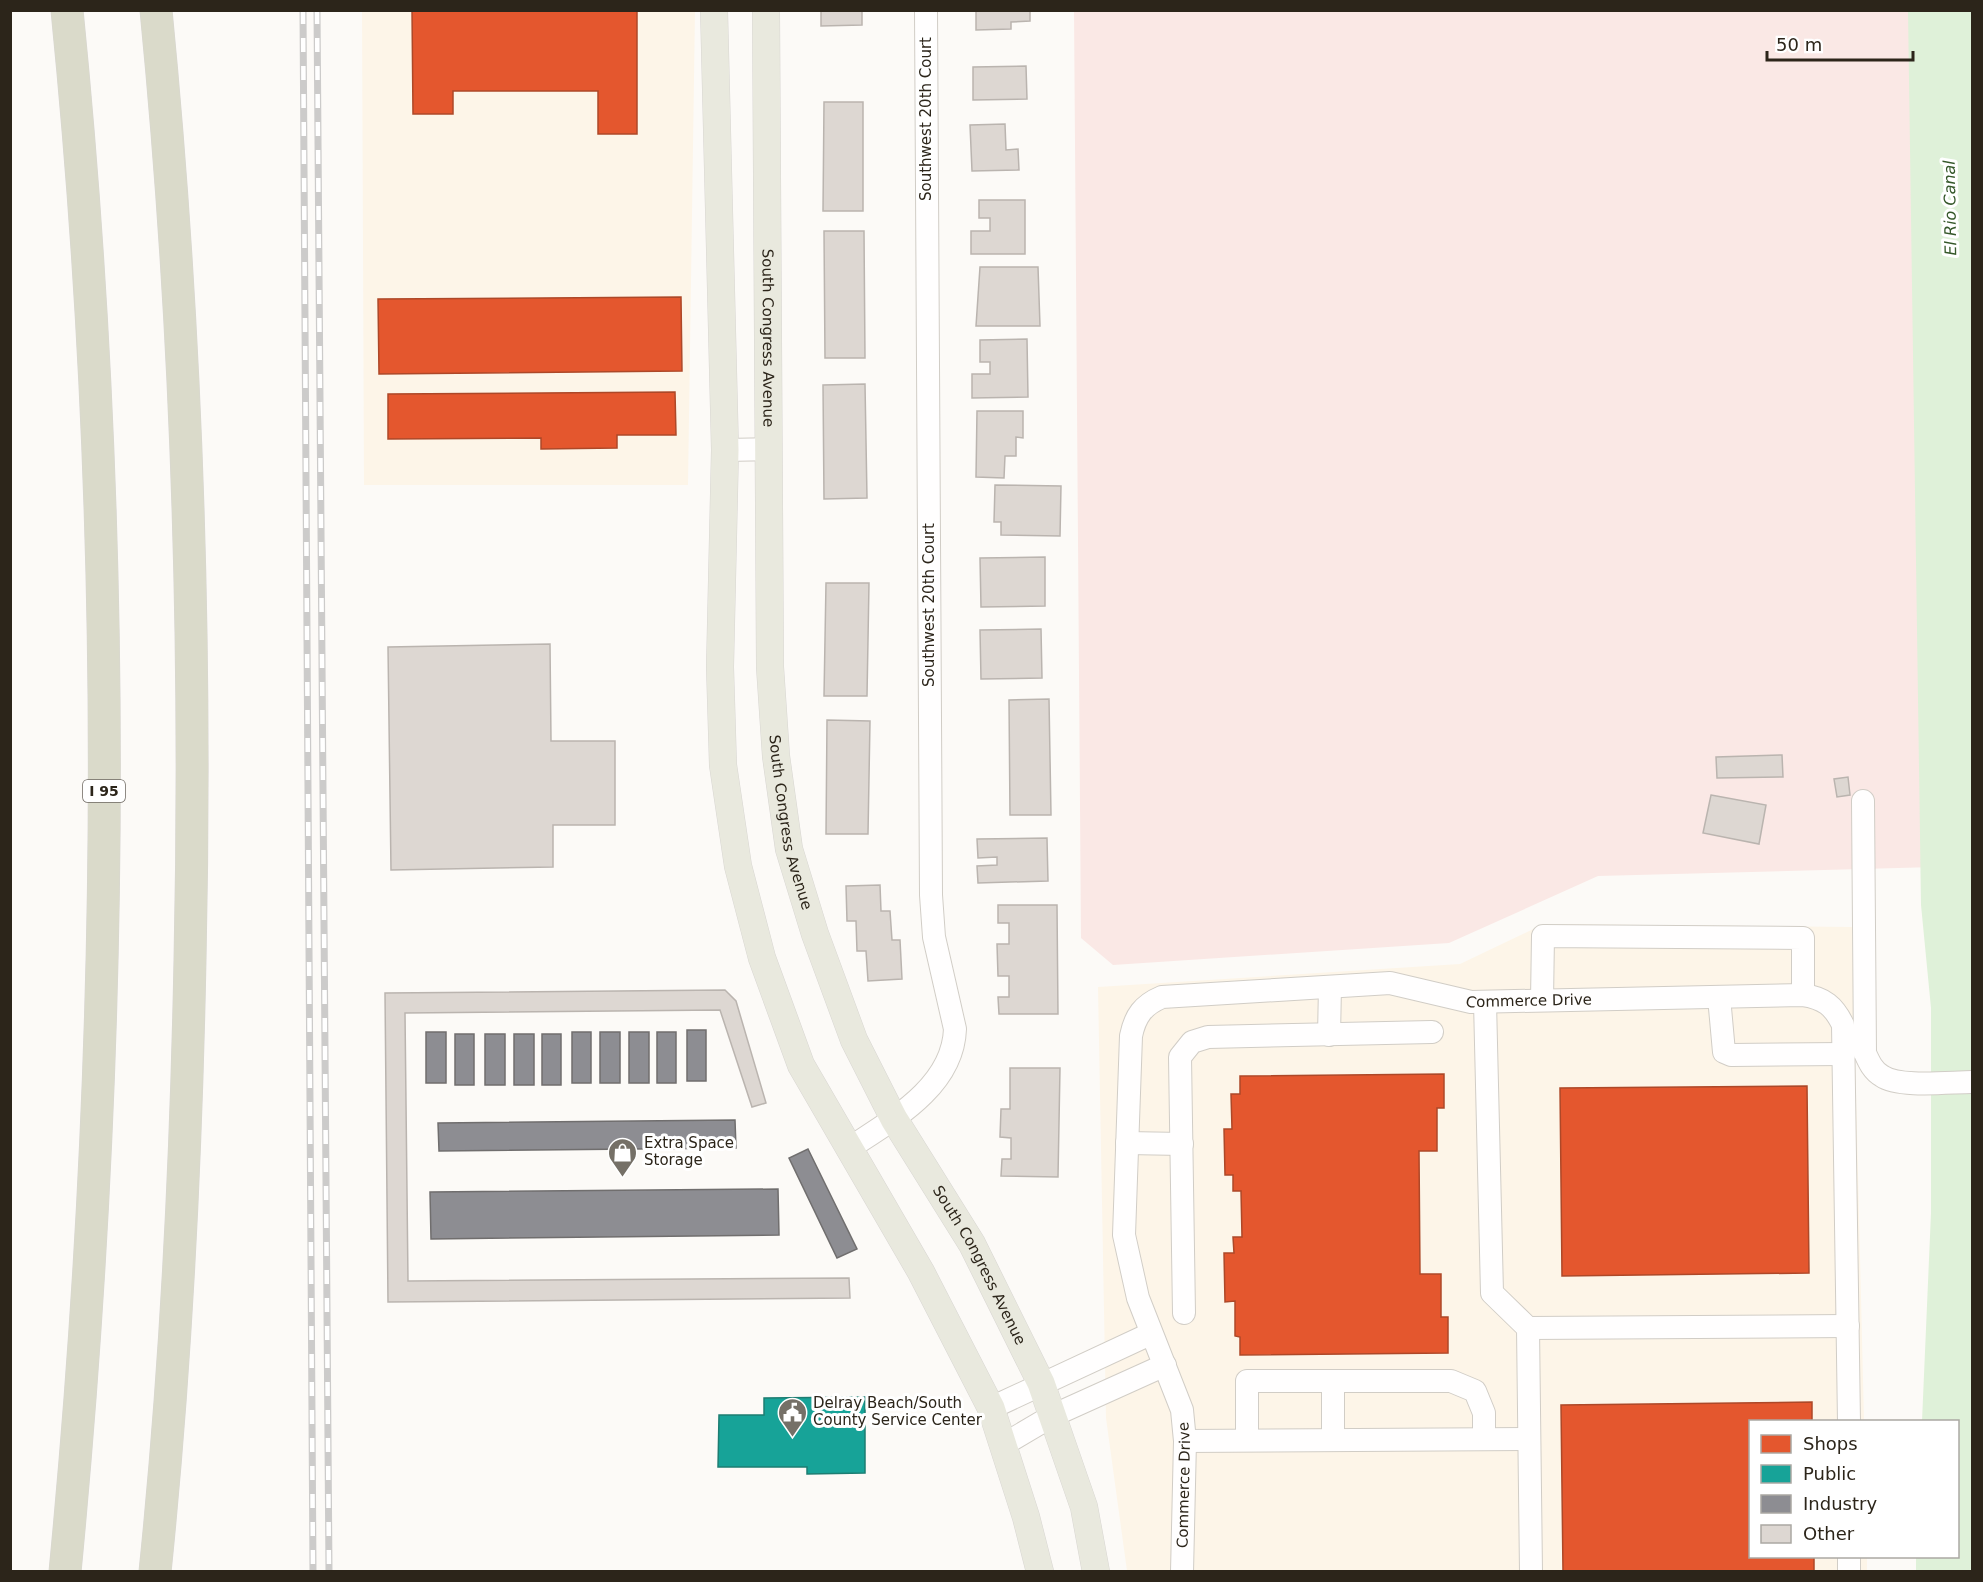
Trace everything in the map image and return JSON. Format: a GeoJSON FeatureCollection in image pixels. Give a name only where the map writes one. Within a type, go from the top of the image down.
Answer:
{"type":"FeatureCollection","features":[{"type":"Feature","properties":{"kind":"highway","name":"I 95"},"geometry":{"type":"LineString","coordinates":[[65,1572],[80,1402],[94,1178],[102,964],[105,764],[97,445],[85,234],[67,10]]}},
{"type":"Feature","properties":{"kind":"highway"},"geometry":{"type":"LineString","coordinates":[[154,1572],[169,1410],[183,1193],[193,801],[191,598],[183,371],[156,10]]}},
{"type":"Feature","properties":{"kind":"main road"},"geometry":{"type":"LineString","coordinates":[[714,10],[725,450],[720,689],[723,765],[738,866],[762,958],[801,1065],[921,1272],[991,1408],[1026,1517],[1040,1572]]}},
{"type":"Feature","properties":{"kind":"main road","name":"South Congress Avenue"},"geometry":{"type":"LineString","coordinates":[[766,10],[771,449],[770,667],[776,756],[789,849],[815,934],[854,1040],[894,1119],[972,1244],[1041,1383],[1084,1507],[1096,1572]]}},
{"type":"Feature","properties":{"kind":"street","name":"Southwest 20th Court"},"geometry":{"type":"LineString","coordinates":[[848,1149],[894,1119],[943,1072],[952,1051],[955,1029],[934,937],[931,895],[926,10]]}},
{"type":"Feature","properties":{"kind":"street"},"geometry":{"type":"LineString","coordinates":[[725,450],[771,449]]}},
{"type":"Feature","properties":{"kind":"street"},"geometry":{"type":"LineString","coordinates":[[1863,801],[1865,1053],[1871,1066],[1880,1076],[1893,1082],[1972,1082]]}},
{"type":"Feature","properties":{"kind":"street"},"geometry":{"type":"LineString","coordinates":[[1542,1000],[1543,936],[1803,938],[1803,995]]}},
{"type":"Feature","properties":{"kind":"street","name":"Commerce Drive"},"geometry":{"type":"LineString","coordinates":[[1182,1572],[1185,1441],[1180,1403],[1150,1334],[1138,1298],[1124,1234],[1131,1036],[1136,1017],[1150,1002],[1162,997],[1390,983],[1456,1000],[1485,1002],[1803,995],[1816,997],[1828,1003],[1838,1013],[1843,1025],[1849,1420]]}},
{"type":"Feature","properties":{"kind":"street"},"geometry":{"type":"LineString","coordinates":[[1329,1035],[1330,987]]}},
{"type":"Feature","properties":{"kind":"street"},"geometry":{"type":"LineString","coordinates":[[1719,997],[1724,1052],[1731,1055],[1844,1054]]}},
{"type":"Feature","properties":{"kind":"street"},"geometry":{"type":"LineString","coordinates":[[1485,1002],[1492,1293],[1528,1328],[1848,1326]]}},
{"type":"Feature","properties":{"kind":"street"},"geometry":{"type":"LineString","coordinates":[[1184,1312],[1180,1057],[1192,1042],[1208,1037],[1432,1032]]}},
{"type":"Feature","properties":{"kind":"street"},"geometry":{"type":"LineString","coordinates":[[1127,1143],[1182,1144]]}},
{"type":"Feature","properties":{"kind":"street"},"geometry":{"type":"LineString","coordinates":[[1528,1328],[1531,1572]]}},
{"type":"Feature","properties":{"kind":"street"},"geometry":{"type":"LineString","coordinates":[[991,1408],[1150,1334]]}},
{"type":"Feature","properties":{"kind":"street"},"geometry":{"type":"LineString","coordinates":[[1003,1445],[1052,1416],[1165,1365]]}},
{"type":"Feature","properties":{"kind":"street"},"geometry":{"type":"LineString","coordinates":[[1247,1440],[1247,1381],[1451,1381],[1475,1390],[1484,1413],[1484,1439]]}},
{"type":"Feature","properties":{"kind":"street"},"geometry":{"type":"LineString","coordinates":[[1333,1381],[1333,1440]]}},
{"type":"Feature","properties":{"kind":"street"},"geometry":{"type":"LineString","coordinates":[[1185,1441],[1529,1439]]}},
{"type":"Feature","properties":{"kind":"shaded area"},"geometry":{"type":"Polygon","coordinates":[[[362,11],[695,11],[688,485],[364,485],[362,11]]]}},
{"type":"Feature","properties":{"kind":"shaded area"},"geometry":{"type":"Polygon","coordinates":[[[1074,11],[1972,11],[1972,866],[1598,876],[1449,943],[1113,965],[1081,938],[1074,11]]]}},
{"type":"Feature","properties":{"kind":"shaded area"},"geometry":{"type":"Polygon","coordinates":[[[1544,924],[1852,927],[1864,1420],[1749,1420],[1749,1558],[1867,1558],[1867,1571],[1127,1571],[1106,1418],[1098,987],[1460,964],[1544,924]]]}},
{"type":"Feature","properties":{"kind":"water","name":"El Rio Canal"},"geometry":{"type":"Polygon","coordinates":[[[1908,11],[1972,11],[1972,1572],[1916,1571],[1916,1558],[1959,1558],[1959,1420],[1922,1420],[1931,1213],[1931,1008],[1921,905],[1908,11]]]}},
{"type":"Feature","properties":{"kind":"building: Shops"},"geometry":{"type":"Polygon","coordinates":[[[412,10],[637,10],[637,134],[598,134],[598,91],[453,91],[453,114],[413,114],[412,10]]]}},
{"type":"Feature","properties":{"kind":"building: Shops"},"geometry":{"type":"Polygon","coordinates":[[[681,297],[682,371],[379,374],[378,299],[681,297]]]}},
{"type":"Feature","properties":{"kind":"building: Shops"},"geometry":{"type":"Polygon","coordinates":[[[675,392],[676,435],[617,435],[617,448],[541,449],[541,438],[388,439],[388,394],[675,392]]]}},
{"type":"Feature","properties":{"kind":"building: Shops"},"geometry":{"type":"Polygon","coordinates":[[[1444,1074],[1444,1108],[1437,1108],[1437,1151],[1419,1151],[1420,1274],[1441,1274],[1441,1317],[1448,1317],[1448,1353],[1240,1355],[1240,1337],[1235,1336],[1235,1301],[1225,1302],[1224,1253],[1234,1253],[1233,1237],[1242,1237],[1241,1191],[1233,1191],[1233,1175],[1225,1175],[1224,1129],[1232,1129],[1231,1094],[1240,1094],[1240,1076],[1444,1074]]]}},
{"type":"Feature","properties":{"kind":"building: Shops"},"geometry":{"type":"Polygon","coordinates":[[[1807,1086],[1809,1273],[1562,1276],[1560,1088],[1807,1086]]]}},
{"type":"Feature","properties":{"kind":"building: Shops"},"geometry":{"type":"Polygon","coordinates":[[[1812,1402],[1812,1420],[1749,1420],[1749,1558],[1814,1558],[1814,1572],[1563,1572],[1561,1405],[1812,1402]]]}},
{"type":"Feature","properties":{"kind":"building: Public","name":"Delray Beach/South County Service Center"},"geometry":{"type":"Polygon","coordinates":[[[865,1397],[865,1473],[807,1474],[807,1467],[718,1467],[719,1415],[764,1415],[764,1398],[865,1397]]]}},
{"type":"Feature","properties":{"kind":"building: Industry"},"geometry":{"type":"Polygon","coordinates":[[[687,1030],[706,1030],[706,1081],[687,1081],[687,1030]]]}},
{"type":"Feature","properties":{"kind":"building: Industry"},"geometry":{"type":"Polygon","coordinates":[[[426,1032],[446,1032],[446,1083],[426,1083],[426,1032]]]}},
{"type":"Feature","properties":{"kind":"building: Industry"},"geometry":{"type":"Polygon","coordinates":[[[572,1032],[591,1032],[591,1083],[572,1083],[572,1032]]]}},
{"type":"Feature","properties":{"kind":"building: Industry"},"geometry":{"type":"Polygon","coordinates":[[[600,1032],[620,1032],[620,1083],[600,1083],[600,1032]]]}},
{"type":"Feature","properties":{"kind":"building: Industry"},"geometry":{"type":"Polygon","coordinates":[[[629,1032],[649,1032],[649,1083],[629,1083],[629,1032]]]}},
{"type":"Feature","properties":{"kind":"building: Industry"},"geometry":{"type":"Polygon","coordinates":[[[657,1032],[676,1032],[676,1083],[657,1083],[657,1032]]]}},
{"type":"Feature","properties":{"kind":"building: Industry"},"geometry":{"type":"Polygon","coordinates":[[[455,1034],[474,1034],[474,1085],[455,1085],[455,1034]]]}},
{"type":"Feature","properties":{"kind":"building: Industry"},"geometry":{"type":"Polygon","coordinates":[[[485,1034],[505,1034],[505,1085],[485,1085],[485,1034]]]}},
{"type":"Feature","properties":{"kind":"building: Industry"},"geometry":{"type":"Polygon","coordinates":[[[514,1034],[534,1034],[534,1085],[514,1085],[514,1034]]]}},
{"type":"Feature","properties":{"kind":"building: Industry"},"geometry":{"type":"Polygon","coordinates":[[[542,1034],[561,1034],[561,1085],[542,1085],[542,1034]]]}},
{"type":"Feature","properties":{"kind":"building: Industry"},"geometry":{"type":"Polygon","coordinates":[[[735,1120],[736,1148],[439,1151],[438,1123],[735,1120]]]}},
{"type":"Feature","properties":{"kind":"building: Industry"},"geometry":{"type":"Polygon","coordinates":[[[808,1149],[857,1249],[837,1258],[789,1158],[808,1149]]]}},
{"type":"Feature","properties":{"kind":"building: Industry"},"geometry":{"type":"Polygon","coordinates":[[[778,1189],[779,1235],[431,1239],[430,1192],[778,1189]]]}},
{"type":"Feature","properties":{"kind":"building: Other"},"geometry":{"type":"Polygon","coordinates":[[[821,10],[862,10],[862,25],[821,26],[821,10]]]}},
{"type":"Feature","properties":{"kind":"building: Other"},"geometry":{"type":"Polygon","coordinates":[[[976,10],[1030,10],[1030,21],[1011,22],[1011,29],[976,30],[976,10]]]}},
{"type":"Feature","properties":{"kind":"building: Other"},"geometry":{"type":"Polygon","coordinates":[[[1026,66],[1027,99],[973,100],[973,67],[1026,66]]]}},
{"type":"Feature","properties":{"kind":"building: Other"},"geometry":{"type":"Polygon","coordinates":[[[824,102],[863,102],[863,211],[823,211],[824,102]]]}},
{"type":"Feature","properties":{"kind":"building: Other"},"geometry":{"type":"Polygon","coordinates":[[[1005,124],[1006,150],[1018,149],[1019,170],[972,171],[970,125],[1005,124]]]}},
{"type":"Feature","properties":{"kind":"building: Other"},"geometry":{"type":"Polygon","coordinates":[[[979,200],[1025,200],[1025,254],[971,254],[971,231],[990,231],[990,218],[979,218],[979,200]]]}},
{"type":"Feature","properties":{"kind":"building: Other"},"geometry":{"type":"Polygon","coordinates":[[[824,231],[864,231],[865,358],[825,358],[824,231]]]}},
{"type":"Feature","properties":{"kind":"building: Other"},"geometry":{"type":"Polygon","coordinates":[[[980,267],[1038,267],[1040,326],[976,326],[980,267]]]}},
{"type":"Feature","properties":{"kind":"building: Other"},"geometry":{"type":"Polygon","coordinates":[[[1027,339],[1028,397],[972,398],[972,374],[990,374],[990,362],[980,362],[980,340],[1027,339]]]}},
{"type":"Feature","properties":{"kind":"building: Other"},"geometry":{"type":"Polygon","coordinates":[[[865,384],[867,498],[824,499],[823,385],[865,384]]]}},
{"type":"Feature","properties":{"kind":"building: Other"},"geometry":{"type":"Polygon","coordinates":[[[977,411],[1023,411],[1023,438],[1016,437],[1016,456],[1005,456],[1004,478],[976,477],[977,411]]]}},
{"type":"Feature","properties":{"kind":"building: Other"},"geometry":{"type":"Polygon","coordinates":[[[995,485],[1061,486],[1060,536],[1001,535],[1001,522],[994,522],[995,485]]]}},
{"type":"Feature","properties":{"kind":"building: Other"},"geometry":{"type":"Polygon","coordinates":[[[1045,557],[1045,606],[981,607],[980,558],[1045,557]]]}},
{"type":"Feature","properties":{"kind":"building: Other"},"geometry":{"type":"Polygon","coordinates":[[[826,583],[869,583],[867,696],[824,696],[826,583]]]}},
{"type":"Feature","properties":{"kind":"building: Other"},"geometry":{"type":"Polygon","coordinates":[[[1041,629],[1042,678],[981,679],[980,630],[1041,629]]]}},
{"type":"Feature","properties":{"kind":"building: Other"},"geometry":{"type":"Polygon","coordinates":[[[550,644],[551,741],[615,741],[615,825],[553,825],[553,867],[391,870],[388,647],[550,644]]]}},
{"type":"Feature","properties":{"kind":"building: Other"},"geometry":{"type":"Polygon","coordinates":[[[1049,699],[1051,815],[1010,815],[1009,700],[1049,699]]]}},
{"type":"Feature","properties":{"kind":"building: Other"},"geometry":{"type":"Polygon","coordinates":[[[827,720],[870,721],[868,834],[826,834],[827,720]]]}},
{"type":"Feature","properties":{"kind":"building: Other"},"geometry":{"type":"Polygon","coordinates":[[[1782,755],[1783,777],[1717,778],[1716,757],[1782,755]]]}},
{"type":"Feature","properties":{"kind":"building: Other"},"geometry":{"type":"Polygon","coordinates":[[[1848,777],[1850,795],[1837,797],[1834,779],[1848,777]]]}},
{"type":"Feature","properties":{"kind":"building: Other"},"geometry":{"type":"Polygon","coordinates":[[[1711,795],[1766,805],[1759,844],[1703,833],[1711,795]]]}},
{"type":"Feature","properties":{"kind":"building: Other"},"geometry":{"type":"Polygon","coordinates":[[[1047,838],[1048,881],[978,883],[977,866],[997,865],[997,857],[978,858],[977,839],[1047,838]]]}},
{"type":"Feature","properties":{"kind":"building: Other"},"geometry":{"type":"Polygon","coordinates":[[[880,885],[881,911],[890,911],[892,940],[900,940],[902,979],[868,981],[866,951],[857,951],[856,921],[847,921],[846,886],[880,885]]]}},
{"type":"Feature","properties":{"kind":"building: Other"},"geometry":{"type":"Polygon","coordinates":[[[998,905],[1057,905],[1058,1014],[999,1014],[998,997],[1009,997],[1009,976],[998,976],[997,944],[1009,944],[1009,923],[998,923],[998,905]]]}},
{"type":"Feature","properties":{"kind":"building: Other"},"geometry":{"type":"Polygon","coordinates":[[[725,990],[736,1001],[766,1103],[752,1107],[720,1010],[405,1013],[408,1281],[849,1278],[850,1298],[388,1302],[385,993],[725,990]]]}},
{"type":"Feature","properties":{"kind":"building: Other"},"geometry":{"type":"Polygon","coordinates":[[[1010,1068],[1060,1068],[1058,1177],[1001,1176],[1002,1159],[1011,1159],[1011,1138],[1000,1137],[1001,1109],[1010,1109],[1010,1068]]]}},
{"type":"Feature","properties":{"kind":"railway"},"geometry":{"type":"LineString","coordinates":[[303,10],[313,1572]]}},
{"type":"Feature","properties":{"kind":"railway"},"geometry":{"type":"LineString","coordinates":[[317,10],[329,1572]]}},
{"type":"Feature","properties":{"kind":"place","name":"Extra Space Storage"},"geometry":{"type":"Point","coordinates":[623,1178]}},
{"type":"Feature","properties":{"kind":"place","name":"Delray Beach/South County Service Center"},"geometry":{"type":"Point","coordinates":[792,1438]}}]}
